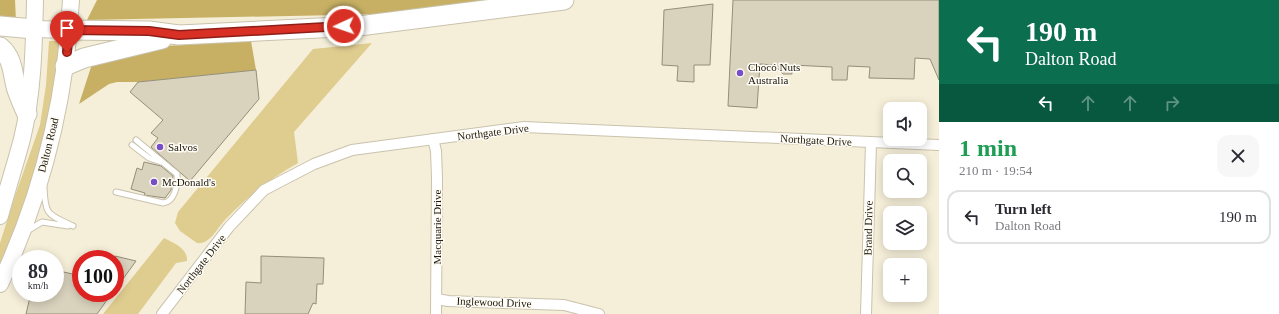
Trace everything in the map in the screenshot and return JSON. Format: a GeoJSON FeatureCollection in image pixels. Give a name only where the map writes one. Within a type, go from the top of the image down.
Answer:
{"type":"FeatureCollection","features":[{"type":"Feature","properties":{"kind":"highway"},"geometry":{"type":"LineString","coordinates":[[69,30],[149,31],[179,35],[359,26],[564,0]]}},
{"type":"Feature","properties":{"kind":"highway"},"geometry":{"type":"LineString","coordinates":[[0,26],[34,29]]}},
{"type":"Feature","properties":{"kind":"highway"},"geometry":{"type":"LineString","coordinates":[[65,66],[84,58],[179,35]]}},
{"type":"Feature","properties":{"kind":"highway"},"geometry":{"type":"LineString","coordinates":[[0,47],[9,56],[13,66],[17,90],[26,114]]}},
{"type":"Feature","properties":{"kind":"main road"},"geometry":{"type":"LineString","coordinates":[[0,216],[22,139],[26,114],[34,29],[35,0]]}},
{"type":"Feature","properties":{"kind":"main road","name":"Dalton Road"},"geometry":{"type":"LineString","coordinates":[[0,284],[21,236],[43,169],[55,120],[65,66],[71,0]]}},
{"type":"Feature","properties":{"kind":"main road"},"geometry":{"type":"LineString","coordinates":[[34,29],[69,30]]}},
{"type":"Feature","properties":{"kind":"street","name":"Northgate Drive"},"geometry":{"type":"LineString","coordinates":[[162,314],[229,227],[264,190],[314,164],[352,150],[524,127],[939,145]]}},
{"type":"Feature","properties":{"kind":"street","name":"Macquarie Drive"},"geometry":{"type":"LineString","coordinates":[[433,140],[436,151],[437,178],[436,314]]}},
{"type":"Feature","properties":{"kind":"street","name":"Brand Drive"},"geometry":{"type":"LineString","coordinates":[[866,314],[871,143]]}},
{"type":"Feature","properties":{"kind":"street","name":"Inglewood Drive"},"geometry":{"type":"LineString","coordinates":[[437,299],[564,305],[599,314]]}},
{"type":"Feature","properties":{"kind":"lane"},"geometry":{"type":"LineString","coordinates":[[116,192],[156,202],[169,201],[173,197],[177,177],[174,171],[162,163],[136,140]]}},
{"type":"Feature","properties":{"kind":"lane"},"geometry":{"type":"LineString","coordinates":[[132,144],[148,158],[162,163]]}},
{"type":"Feature","properties":{"kind":"lane"},"geometry":{"type":"LineString","coordinates":[[21,236],[42,222],[73,226],[54,216],[46,208],[43,169]]}},
{"type":"Feature","properties":{"kind":"shaded area"},"geometry":{"type":"Polygon","coordinates":[[[0,0],[15,0],[16,21],[0,19],[0,0]]]}},
{"type":"Feature","properties":{"kind":"shaded area"},"geometry":{"type":"Polygon","coordinates":[[[97,0],[509,0],[386,14],[87,20],[97,0]]]}},
{"type":"Feature","properties":{"kind":"shaded area"},"geometry":{"type":"Polygon","coordinates":[[[49,41],[60,41],[57,70],[46,127],[30,184],[0,266],[0,243],[40,125],[46,85],[49,41]]]}},
{"type":"Feature","properties":{"kind":"shaded area"},"geometry":{"type":"Polygon","coordinates":[[[251,41],[256,70],[138,82],[117,82],[109,84],[79,104],[92,64],[165,46],[251,41]]]}},
{"type":"Feature","properties":{"kind":"shaded area"},"geometry":{"type":"Polygon","coordinates":[[[372,43],[294,132],[298,163],[278,175],[250,196],[206,241],[197,243],[180,231],[175,223],[178,212],[313,49],[372,43]]]}},
{"type":"Feature","properties":{"kind":"shaded area"},"geometry":{"type":"Polygon","coordinates":[[[164,238],[183,249],[187,256],[187,261],[176,263],[138,314],[103,314],[113,302],[124,302],[124,288],[164,238]]]}},
{"type":"Feature","properties":{"kind":"building"},"geometry":{"type":"Polygon","coordinates":[[[733,0],[939,0],[939,80],[930,59],[915,58],[914,79],[869,78],[870,67],[848,66],[847,80],[832,80],[832,67],[792,65],[792,74],[783,74],[774,65],[760,64],[757,108],[728,106],[733,0]]]}},
{"type":"Feature","properties":{"kind":"building"},"geometry":{"type":"Polygon","coordinates":[[[713,4],[710,65],[694,65],[694,82],[677,81],[678,66],[662,65],[664,10],[713,4]]]}},
{"type":"Feature","properties":{"kind":"building"},"geometry":{"type":"Polygon","coordinates":[[[256,70],[259,99],[190,181],[151,147],[158,138],[151,133],[163,120],[130,92],[138,82],[256,70]]]}},
{"type":"Feature","properties":{"kind":"building","name":"McDonald's"},"geometry":{"type":"Polygon","coordinates":[[[144,162],[161,166],[173,176],[171,190],[165,198],[144,195],[145,193],[131,189],[137,168],[142,170],[144,162]]]}},
{"type":"Feature","properties":{"kind":"building"},"geometry":{"type":"Polygon","coordinates":[[[261,256],[324,258],[323,284],[317,284],[316,304],[313,303],[308,314],[245,314],[246,282],[261,283],[261,256]]]}},
{"type":"Feature","properties":{"kind":"building"},"geometry":{"type":"Polygon","coordinates":[[[124,258],[136,261],[124,278],[124,258]]]}},
{"type":"Feature","properties":{"kind":"building"},"geometry":{"type":"Polygon","coordinates":[[[64,272],[72,274],[72,302],[106,302],[97,314],[26,314],[29,302],[64,302],[64,272]]]}},
{"type":"Feature","properties":{"kind":"place","name":"Chocó Nuts Australia"},"geometry":{"type":"Point","coordinates":[740,73]}},
{"type":"Feature","properties":{"kind":"place","name":"Salvos"},"geometry":{"type":"Point","coordinates":[160,147]}},
{"type":"Feature","properties":{"kind":"place","name":"McDonald's"},"geometry":{"type":"Point","coordinates":[154,182]}},
{"type":"Feature","properties":{"kind":"route"},"geometry":{"type":"LineString","coordinates":[[67,52],[69,30],[149,31],[179,35],[344,26]]}}]}
